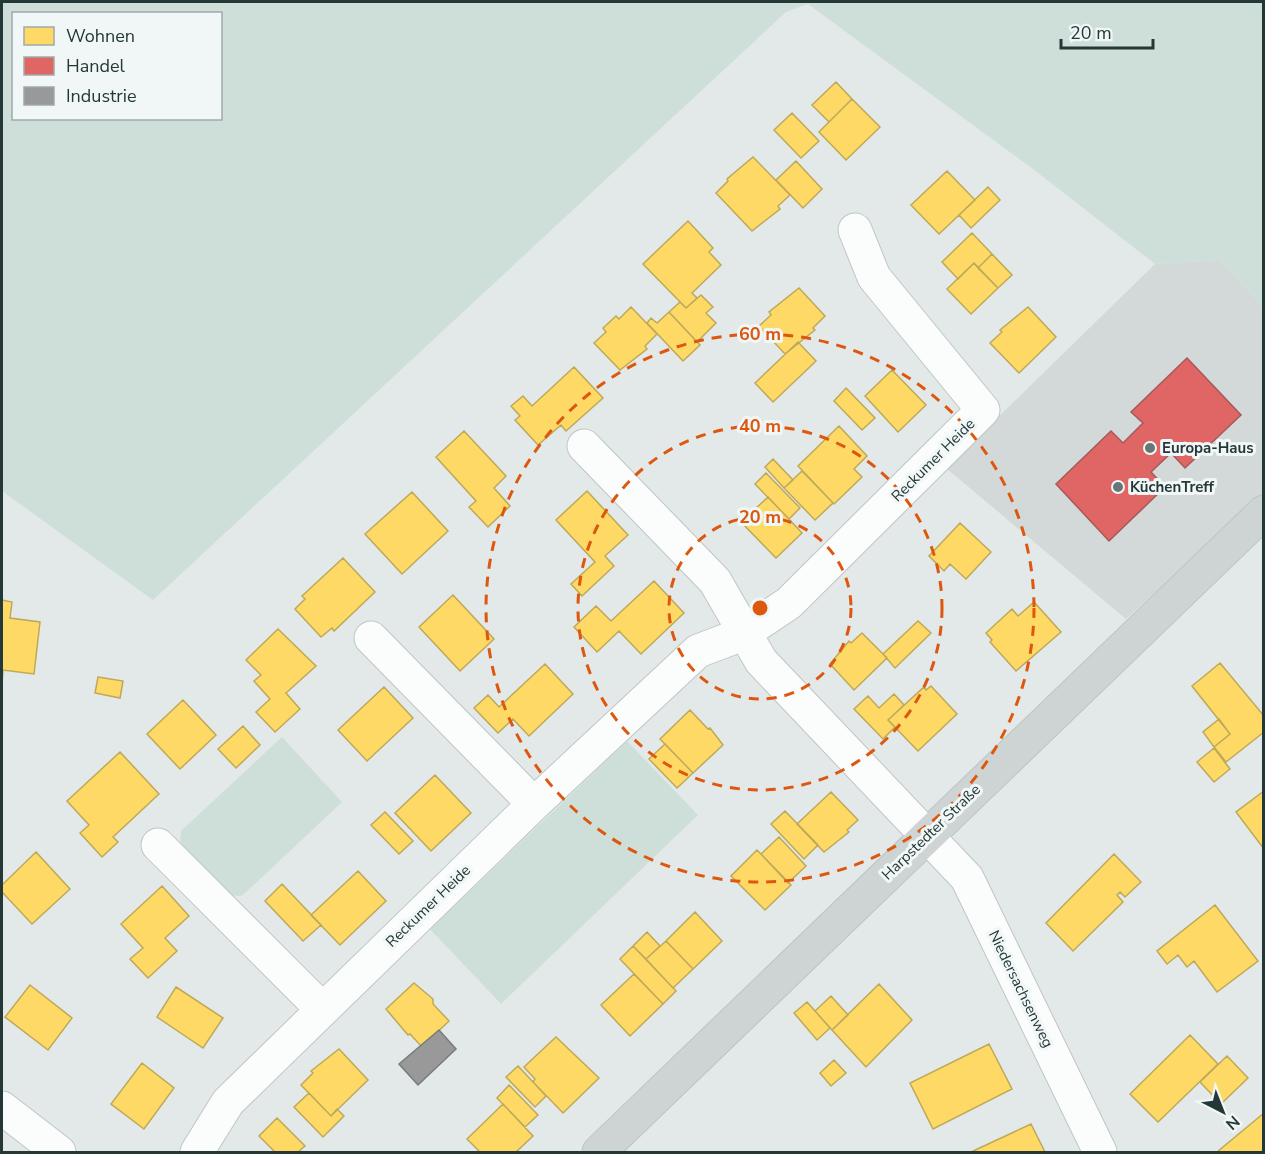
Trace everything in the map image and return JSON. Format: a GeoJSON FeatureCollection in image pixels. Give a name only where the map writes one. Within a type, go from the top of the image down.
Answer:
{"type":"FeatureCollection","features":[{"type":"Feature","properties":{"kind":"main road","name":"Harpstedter Straße"},"geometry":{"type":"LineString","coordinates":[[599,1152],[1263,513]]}},
{"type":"Feature","properties":{"kind":"street","name":"Reckumer Heide"},"geometry":{"type":"LineString","coordinates":[[197,1152],[228,1102],[534,804],[698,651],[744,634],[789,603],[982,410],[874,277],[855,230]]}},
{"type":"Feature","properties":{"kind":"street"},"geometry":{"type":"LineString","coordinates":[[584,446],[715,580],[760,661],[928,835]]}},
{"type":"Feature","properties":{"kind":"street"},"geometry":{"type":"LineString","coordinates":[[371,638],[534,804]]}},
{"type":"Feature","properties":{"kind":"street","name":"Niedersachsenweg"},"geometry":{"type":"LineString","coordinates":[[928,835],[967,878],[1100,1152]]}},
{"type":"Feature","properties":{"kind":"street"},"geometry":{"type":"LineString","coordinates":[[158,845],[322,1009]]}},
{"type":"Feature","properties":{"kind":"street"},"geometry":{"type":"LineString","coordinates":[[2,1108],[59,1152]]}},
{"type":"Feature","properties":{"kind":"shaded area"},"geometry":{"type":"Polygon","coordinates":[[[2,2],[1263,2],[1263,307],[1220,260],[1155,264],[1033,169],[808,4],[786,12],[153,600],[2,491],[2,2]]]}},
{"type":"Feature","properties":{"kind":"shaded area"},"geometry":{"type":"Polygon","coordinates":[[[1220,260],[1263,307],[1263,494],[1126,619],[946,468],[1155,264],[1220,260]]]}},
{"type":"Feature","properties":{"kind":"shaded area"},"geometry":{"type":"Polygon","coordinates":[[[282,737],[342,802],[242,896],[227,895],[180,846],[181,831],[282,737]]]}},
{"type":"Feature","properties":{"kind":"shaded area"},"geometry":{"type":"Polygon","coordinates":[[[627,741],[698,815],[501,1004],[430,929],[627,741]]]}},
{"type":"Feature","properties":{"kind":"building: Wohnen"},"geometry":{"type":"Polygon","coordinates":[[[836,82],[852,99],[829,122],[812,105],[836,82]]]}},
{"type":"Feature","properties":{"kind":"building: Wohnen"},"geometry":{"type":"Polygon","coordinates":[[[852,99],[880,127],[846,160],[819,132],[852,99]]]}},
{"type":"Feature","properties":{"kind":"building: Wohnen"},"geometry":{"type":"Polygon","coordinates":[[[792,113],[819,141],[801,158],[774,130],[792,113]]]}},
{"type":"Feature","properties":{"kind":"building: Wohnen"},"geometry":{"type":"Polygon","coordinates":[[[753,157],[790,195],[778,206],[780,209],[752,231],[716,193],[728,181],[727,179],[753,157]]]}},
{"type":"Feature","properties":{"kind":"building: Wohnen"},"geometry":{"type":"Polygon","coordinates":[[[796,161],[822,189],[803,208],[776,180],[796,161]]]}},
{"type":"Feature","properties":{"kind":"building: Wohnen"},"geometry":{"type":"Polygon","coordinates":[[[947,171],[975,200],[939,234],[911,205],[947,171]]]}},
{"type":"Feature","properties":{"kind":"building: Wohnen"},"geometry":{"type":"Polygon","coordinates":[[[988,187],[1000,200],[971,228],[959,215],[988,187]]]}},
{"type":"Feature","properties":{"kind":"building: Wohnen"},"geometry":{"type":"Polygon","coordinates":[[[688,221],[713,248],[709,252],[721,265],[692,293],[697,298],[686,308],[643,264],[688,221]]]}},
{"type":"Feature","properties":{"kind":"building: Wohnen"},"geometry":{"type":"Polygon","coordinates":[[[972,233],[992,254],[978,268],[974,263],[958,279],[942,262],[972,233]]]}},
{"type":"Feature","properties":{"kind":"building: Wohnen"},"geometry":{"type":"Polygon","coordinates":[[[992,254],[1012,275],[998,288],[978,268],[992,254]]]}},
{"type":"Feature","properties":{"kind":"building: Wohnen"},"geometry":{"type":"Polygon","coordinates":[[[974,263],[998,288],[971,314],[947,289],[974,263]]]}},
{"type":"Feature","properties":{"kind":"building: Wohnen"},"geometry":{"type":"Polygon","coordinates":[[[799,288],[825,316],[813,328],[815,330],[785,354],[759,326],[771,315],[769,312],[799,288]]]}},
{"type":"Feature","properties":{"kind":"building: Wohnen"},"geometry":{"type":"Polygon","coordinates":[[[701,295],[713,307],[706,313],[716,323],[697,342],[669,312],[680,302],[686,308],[701,295]]]}},
{"type":"Feature","properties":{"kind":"building: Wohnen"},"geometry":{"type":"Polygon","coordinates":[[[631,307],[657,334],[645,346],[647,349],[620,370],[594,343],[606,332],[603,328],[616,316],[619,319],[631,307]]]}},
{"type":"Feature","properties":{"kind":"building: Wohnen"},"geometry":{"type":"Polygon","coordinates":[[[1028,307],[1056,337],[1019,373],[990,343],[1002,332],[1000,330],[1028,307]]]}},
{"type":"Feature","properties":{"kind":"building: Wohnen"},"geometry":{"type":"Polygon","coordinates":[[[669,312],[700,345],[683,361],[647,323],[651,318],[657,323],[669,312]]]}},
{"type":"Feature","properties":{"kind":"building: Wohnen"},"geometry":{"type":"Polygon","coordinates":[[[798,342],[816,361],[773,402],[755,383],[798,342]]]}},
{"type":"Feature","properties":{"kind":"building: Wohnen"},"geometry":{"type":"Polygon","coordinates":[[[574,367],[603,398],[566,431],[561,425],[538,445],[515,420],[520,416],[511,406],[523,396],[532,406],[574,367]]]}},
{"type":"Feature","properties":{"kind":"building: Wohnen"},"geometry":{"type":"Polygon","coordinates":[[[892,370],[926,405],[898,432],[865,396],[892,370]]]}},
{"type":"Feature","properties":{"kind":"building: Wohnen"},"geometry":{"type":"Polygon","coordinates":[[[846,388],[875,418],[862,430],[834,401],[846,388]]]}},
{"type":"Feature","properties":{"kind":"building: Wohnen"},"geometry":{"type":"Polygon","coordinates":[[[839,426],[867,456],[854,469],[862,477],[834,504],[798,466],[839,426]]]}},
{"type":"Feature","properties":{"kind":"building: Wohnen"},"geometry":{"type":"Polygon","coordinates":[[[464,431],[506,476],[494,488],[510,506],[488,527],[469,507],[476,501],[436,457],[464,431]]]}},
{"type":"Feature","properties":{"kind":"building: Wohnen"},"geometry":{"type":"Polygon","coordinates":[[[773,459],[793,480],[784,488],[765,467],[773,459]]]}},
{"type":"Feature","properties":{"kind":"building: Wohnen"},"geometry":{"type":"Polygon","coordinates":[[[802,471],[833,503],[815,520],[784,488],[802,471]]]}},
{"type":"Feature","properties":{"kind":"building: Wohnen"},"geometry":{"type":"Polygon","coordinates":[[[766,473],[800,508],[789,519],[755,484],[766,473]]]}},
{"type":"Feature","properties":{"kind":"building: Wohnen"},"geometry":{"type":"Polygon","coordinates":[[[587,491],[628,535],[605,556],[614,566],[582,596],[571,584],[595,562],[556,520],[587,491]]]}},
{"type":"Feature","properties":{"kind":"building: Wohnen"},"geometry":{"type":"Polygon","coordinates":[[[412,492],[448,531],[402,574],[365,534],[412,492]]]}},
{"type":"Feature","properties":{"kind":"building: Wohnen"},"geometry":{"type":"Polygon","coordinates":[[[768,497],[802,533],[776,558],[741,522],[768,497]]]}},
{"type":"Feature","properties":{"kind":"building: Wohnen"},"geometry":{"type":"Polygon","coordinates":[[[960,523],[991,552],[966,579],[950,564],[944,571],[929,556],[960,523]]]}},
{"type":"Feature","properties":{"kind":"building: Wohnen"},"geometry":{"type":"Polygon","coordinates":[[[343,558],[375,592],[334,631],[332,628],[321,637],[295,609],[305,599],[302,596],[343,558]]]}},
{"type":"Feature","properties":{"kind":"building: Wohnen"},"geometry":{"type":"Polygon","coordinates":[[[654,581],[684,613],[641,654],[619,631],[597,652],[574,627],[596,606],[611,621],[654,581]]]}},
{"type":"Feature","properties":{"kind":"building: Wohnen"},"geometry":{"type":"Polygon","coordinates":[[[453,595],[494,639],[460,671],[419,627],[453,595]]]}},
{"type":"Feature","properties":{"kind":"building: Wohnen"},"geometry":{"type":"Polygon","coordinates":[[[2,600],[12,602],[10,618],[40,622],[34,674],[3,670],[2,685],[2,600]]]}},
{"type":"Feature","properties":{"kind":"building: Wohnen"},"geometry":{"type":"Polygon","coordinates":[[[1034,602],[1061,632],[1016,671],[990,642],[992,640],[986,633],[1012,609],[1018,616],[1034,602]]]}},
{"type":"Feature","properties":{"kind":"building: Wohnen"},"geometry":{"type":"Polygon","coordinates":[[[918,621],[931,633],[895,668],[883,654],[918,621]]]}},
{"type":"Feature","properties":{"kind":"building: Wohnen"},"geometry":{"type":"Polygon","coordinates":[[[278,629],[316,666],[286,693],[300,709],[275,732],[256,712],[270,699],[254,681],[261,675],[246,660],[278,629]]]}},
{"type":"Feature","properties":{"kind":"building: Wohnen"},"geometry":{"type":"Polygon","coordinates":[[[862,633],[887,658],[854,690],[830,664],[849,641],[851,643],[862,633]]]}},
{"type":"Feature","properties":{"kind":"building: Wohnen"},"geometry":{"type":"Polygon","coordinates":[[[1220,663],[1264,716],[1264,732],[1226,762],[1214,747],[1230,734],[1192,686],[1220,663]]]}},
{"type":"Feature","properties":{"kind":"building: Wohnen"},"geometry":{"type":"Polygon","coordinates":[[[545,664],[573,694],[529,736],[513,719],[498,733],[474,708],[488,695],[499,707],[545,664]]]}},
{"type":"Feature","properties":{"kind":"building: Wohnen"},"geometry":{"type":"Polygon","coordinates":[[[98,677],[123,681],[120,698],[95,693],[98,677]]]}},
{"type":"Feature","properties":{"kind":"building: Wohnen"},"geometry":{"type":"Polygon","coordinates":[[[931,686],[957,714],[918,751],[888,720],[924,687],[926,690],[931,686]]]}},
{"type":"Feature","properties":{"kind":"building: Wohnen"},"geometry":{"type":"Polygon","coordinates":[[[384,687],[413,718],[367,761],[338,730],[384,687]]]}},
{"type":"Feature","properties":{"kind":"building: Wohnen"},"geometry":{"type":"Polygon","coordinates":[[[894,694],[904,705],[888,720],[895,727],[883,739],[854,709],[868,696],[879,708],[894,694]]]}},
{"type":"Feature","properties":{"kind":"building: Wohnen"},"geometry":{"type":"Polygon","coordinates":[[[183,700],[216,735],[180,769],[147,734],[183,700]]]}},
{"type":"Feature","properties":{"kind":"building: Wohnen"},"geometry":{"type":"Polygon","coordinates":[[[690,710],[708,729],[710,728],[723,745],[693,773],[660,739],[690,710]]]}},
{"type":"Feature","properties":{"kind":"building: Wohnen"},"geometry":{"type":"Polygon","coordinates":[[[1219,719],[1230,734],[1214,747],[1203,732],[1219,719]]]}},
{"type":"Feature","properties":{"kind":"building: Wohnen"},"geometry":{"type":"Polygon","coordinates":[[[243,726],[260,745],[236,768],[218,749],[243,726]]]}},
{"type":"Feature","properties":{"kind":"building: Wohnen"},"geometry":{"type":"Polygon","coordinates":[[[665,744],[693,773],[677,788],[649,759],[665,744]]]}},
{"type":"Feature","properties":{"kind":"building: Wohnen"},"geometry":{"type":"Polygon","coordinates":[[[1214,748],[1230,769],[1214,782],[1197,762],[1214,748]]]}},
{"type":"Feature","properties":{"kind":"building: Wohnen"},"geometry":{"type":"Polygon","coordinates":[[[120,752],[159,794],[113,837],[118,842],[102,857],[80,833],[89,825],[67,801],[120,752]]]}},
{"type":"Feature","properties":{"kind":"building: Wohnen"},"geometry":{"type":"Polygon","coordinates":[[[435,775],[471,813],[431,851],[395,813],[435,775]]]}},
{"type":"Feature","properties":{"kind":"building: Wohnen"},"geometry":{"type":"Polygon","coordinates":[[[1264,791],[1264,849],[1236,812],[1264,791]]]}},
{"type":"Feature","properties":{"kind":"building: Wohnen"},"geometry":{"type":"Polygon","coordinates":[[[831,792],[858,820],[847,830],[849,832],[824,852],[797,824],[831,792]]]}},
{"type":"Feature","properties":{"kind":"building: Wohnen"},"geometry":{"type":"Polygon","coordinates":[[[785,811],[818,845],[804,859],[771,824],[785,811]]]}},
{"type":"Feature","properties":{"kind":"building: Wohnen"},"geometry":{"type":"Polygon","coordinates":[[[385,812],[413,841],[399,854],[371,825],[385,812]]]}},
{"type":"Feature","properties":{"kind":"building: Wohnen"},"geometry":{"type":"Polygon","coordinates":[[[779,837],[806,866],[788,883],[761,854],[779,837]]]}},
{"type":"Feature","properties":{"kind":"building: Wohnen"},"geometry":{"type":"Polygon","coordinates":[[[757,850],[791,885],[765,910],[731,876],[757,850]]]}},
{"type":"Feature","properties":{"kind":"building: Wohnen"},"geometry":{"type":"Polygon","coordinates":[[[36,852],[70,889],[32,924],[2,892],[2,885],[36,852]]]}},
{"type":"Feature","properties":{"kind":"building: Wohnen"},"geometry":{"type":"Polygon","coordinates":[[[1114,854],[1141,882],[1125,897],[1120,892],[1117,895],[1123,902],[1073,951],[1046,923],[1114,854]]]}},
{"type":"Feature","properties":{"kind":"building: Wohnen"},"geometry":{"type":"Polygon","coordinates":[[[358,871],[386,901],[340,945],[311,915],[358,871]]]}},
{"type":"Feature","properties":{"kind":"building: Wohnen"},"geometry":{"type":"Polygon","coordinates":[[[282,884],[321,925],[303,941],[265,901],[282,884]]]}},
{"type":"Feature","properties":{"kind":"building: Wohnen"},"geometry":{"type":"Polygon","coordinates":[[[162,886],[189,916],[165,938],[177,951],[148,978],[130,959],[143,948],[121,924],[162,886]]]}},
{"type":"Feature","properties":{"kind":"building: Wohnen"},"geometry":{"type":"Polygon","coordinates":[[[1215,905],[1258,961],[1217,992],[1194,961],[1187,967],[1178,955],[1167,964],[1157,951],[1215,905]]]}},
{"type":"Feature","properties":{"kind":"building: Wohnen"},"geometry":{"type":"Polygon","coordinates":[[[695,912],[722,941],[693,969],[666,941],[695,912]]]}},
{"type":"Feature","properties":{"kind":"building: Wohnen"},"geometry":{"type":"Polygon","coordinates":[[[647,932],[660,946],[646,959],[633,946],[647,932]]]}},
{"type":"Feature","properties":{"kind":"building: Wohnen"},"geometry":{"type":"Polygon","coordinates":[[[666,941],[693,969],[673,988],[646,959],[666,941]]]}},
{"type":"Feature","properties":{"kind":"building: Wohnen"},"geometry":{"type":"Polygon","coordinates":[[[633,946],[676,991],[663,1004],[620,959],[633,946]]]}},
{"type":"Feature","properties":{"kind":"building: Wohnen"},"geometry":{"type":"Polygon","coordinates":[[[634,974],[663,1004],[630,1036],[601,1005],[634,974]]]}},
{"type":"Feature","properties":{"kind":"building: Wohnen"},"geometry":{"type":"Polygon","coordinates":[[[414,983],[433,999],[433,1004],[449,1021],[422,1047],[410,1034],[408,1035],[386,1009],[414,983]]]}},
{"type":"Feature","properties":{"kind":"building: Wohnen"},"geometry":{"type":"Polygon","coordinates":[[[879,984],[912,1020],[866,1067],[832,1030],[879,984]]]}},
{"type":"Feature","properties":{"kind":"building: Wohnen"},"geometry":{"type":"Polygon","coordinates":[[[30,985],[72,1018],[48,1050],[5,1017],[30,985]]]}},
{"type":"Feature","properties":{"kind":"building: Wohnen"},"geometry":{"type":"Polygon","coordinates":[[[176,987],[223,1018],[203,1048],[157,1017],[176,987]]]}},
{"type":"Feature","properties":{"kind":"building: Wohnen"},"geometry":{"type":"Polygon","coordinates":[[[831,996],[848,1015],[832,1030],[815,1011],[831,996]]]}},
{"type":"Feature","properties":{"kind":"building: Wohnen"},"geometry":{"type":"Polygon","coordinates":[[[807,1002],[830,1028],[817,1040],[794,1013],[807,1002]]]}},
{"type":"Feature","properties":{"kind":"building: Wohnen"},"geometry":{"type":"Polygon","coordinates":[[[1190,1035],[1218,1064],[1158,1122],[1130,1094],[1190,1035]]]}},
{"type":"Feature","properties":{"kind":"building: Wohnen"},"geometry":{"type":"Polygon","coordinates":[[[556,1037],[599,1078],[563,1113],[533,1082],[535,1079],[524,1067],[556,1037]]]}},
{"type":"Feature","properties":{"kind":"building: Wohnen"},"geometry":{"type":"Polygon","coordinates":[[[989,1044],[1012,1089],[933,1129],[910,1083],[989,1044]]]}},
{"type":"Feature","properties":{"kind":"building: Wohnen"},"geometry":{"type":"Polygon","coordinates":[[[339,1049],[368,1080],[331,1116],[301,1085],[313,1073],[311,1071],[339,1049]]]}},
{"type":"Feature","properties":{"kind":"building: Wohnen"},"geometry":{"type":"Polygon","coordinates":[[[1227,1056],[1248,1078],[1221,1104],[1200,1082],[1227,1056]]]}},
{"type":"Feature","properties":{"kind":"building: Wohnen"},"geometry":{"type":"Polygon","coordinates":[[[834,1060],[846,1073],[831,1086],[820,1073],[834,1060]]]}},
{"type":"Feature","properties":{"kind":"building: Wohnen"},"geometry":{"type":"Polygon","coordinates":[[[142,1063],[174,1088],[144,1129],[111,1104],[142,1063]]]}},
{"type":"Feature","properties":{"kind":"building: Wohnen"},"geometry":{"type":"Polygon","coordinates":[[[518,1066],[546,1096],[535,1107],[506,1077],[518,1066]]]}},
{"type":"Feature","properties":{"kind":"building: Wohnen"},"geometry":{"type":"Polygon","coordinates":[[[509,1085],[538,1115],[525,1127],[497,1098],[509,1085]]]}},
{"type":"Feature","properties":{"kind":"building: Wohnen"},"geometry":{"type":"Polygon","coordinates":[[[309,1093],[331,1116],[337,1109],[344,1116],[323,1137],[294,1107],[309,1093]]]}},
{"type":"Feature","properties":{"kind":"building: Wohnen"},"geometry":{"type":"Polygon","coordinates":[[[503,1104],[533,1136],[516,1152],[480,1152],[467,1139],[503,1104]]]}},
{"type":"Feature","properties":{"kind":"building: Wohnen"},"geometry":{"type":"Polygon","coordinates":[[[1264,1113],[1264,1152],[1217,1152],[1264,1113]]]}},
{"type":"Feature","properties":{"kind":"building: Wohnen"},"geometry":{"type":"Polygon","coordinates":[[[277,1118],[305,1146],[298,1152],[275,1152],[259,1136],[277,1118]]]}},
{"type":"Feature","properties":{"kind":"building: Wohnen"},"geometry":{"type":"Polygon","coordinates":[[[1031,1124],[1045,1152],[971,1152],[1031,1124]]]}},
{"type":"Feature","properties":{"kind":"building: Handel","name":"Europa-Haus"},"geometry":{"type":"Polygon","coordinates":[[[1187,358],[1241,415],[1185,468],[1171,453],[1151,472],[1165,487],[1109,541],[1056,484],[1111,431],[1123,443],[1143,423],[1131,412],[1187,358]]]}},
{"type":"Feature","properties":{"kind":"building: Industrie"},"geometry":{"type":"Polygon","coordinates":[[[439,1030],[456,1049],[418,1085],[399,1064],[439,1030]]]}},
{"type":"Feature","properties":{"kind":"place","name":"Europa-Haus"},"geometry":{"type":"Point","coordinates":[1150,448]}},
{"type":"Feature","properties":{"kind":"place","name":"KüchenTreff"},"geometry":{"type":"Point","coordinates":[1118,487]}}]}
